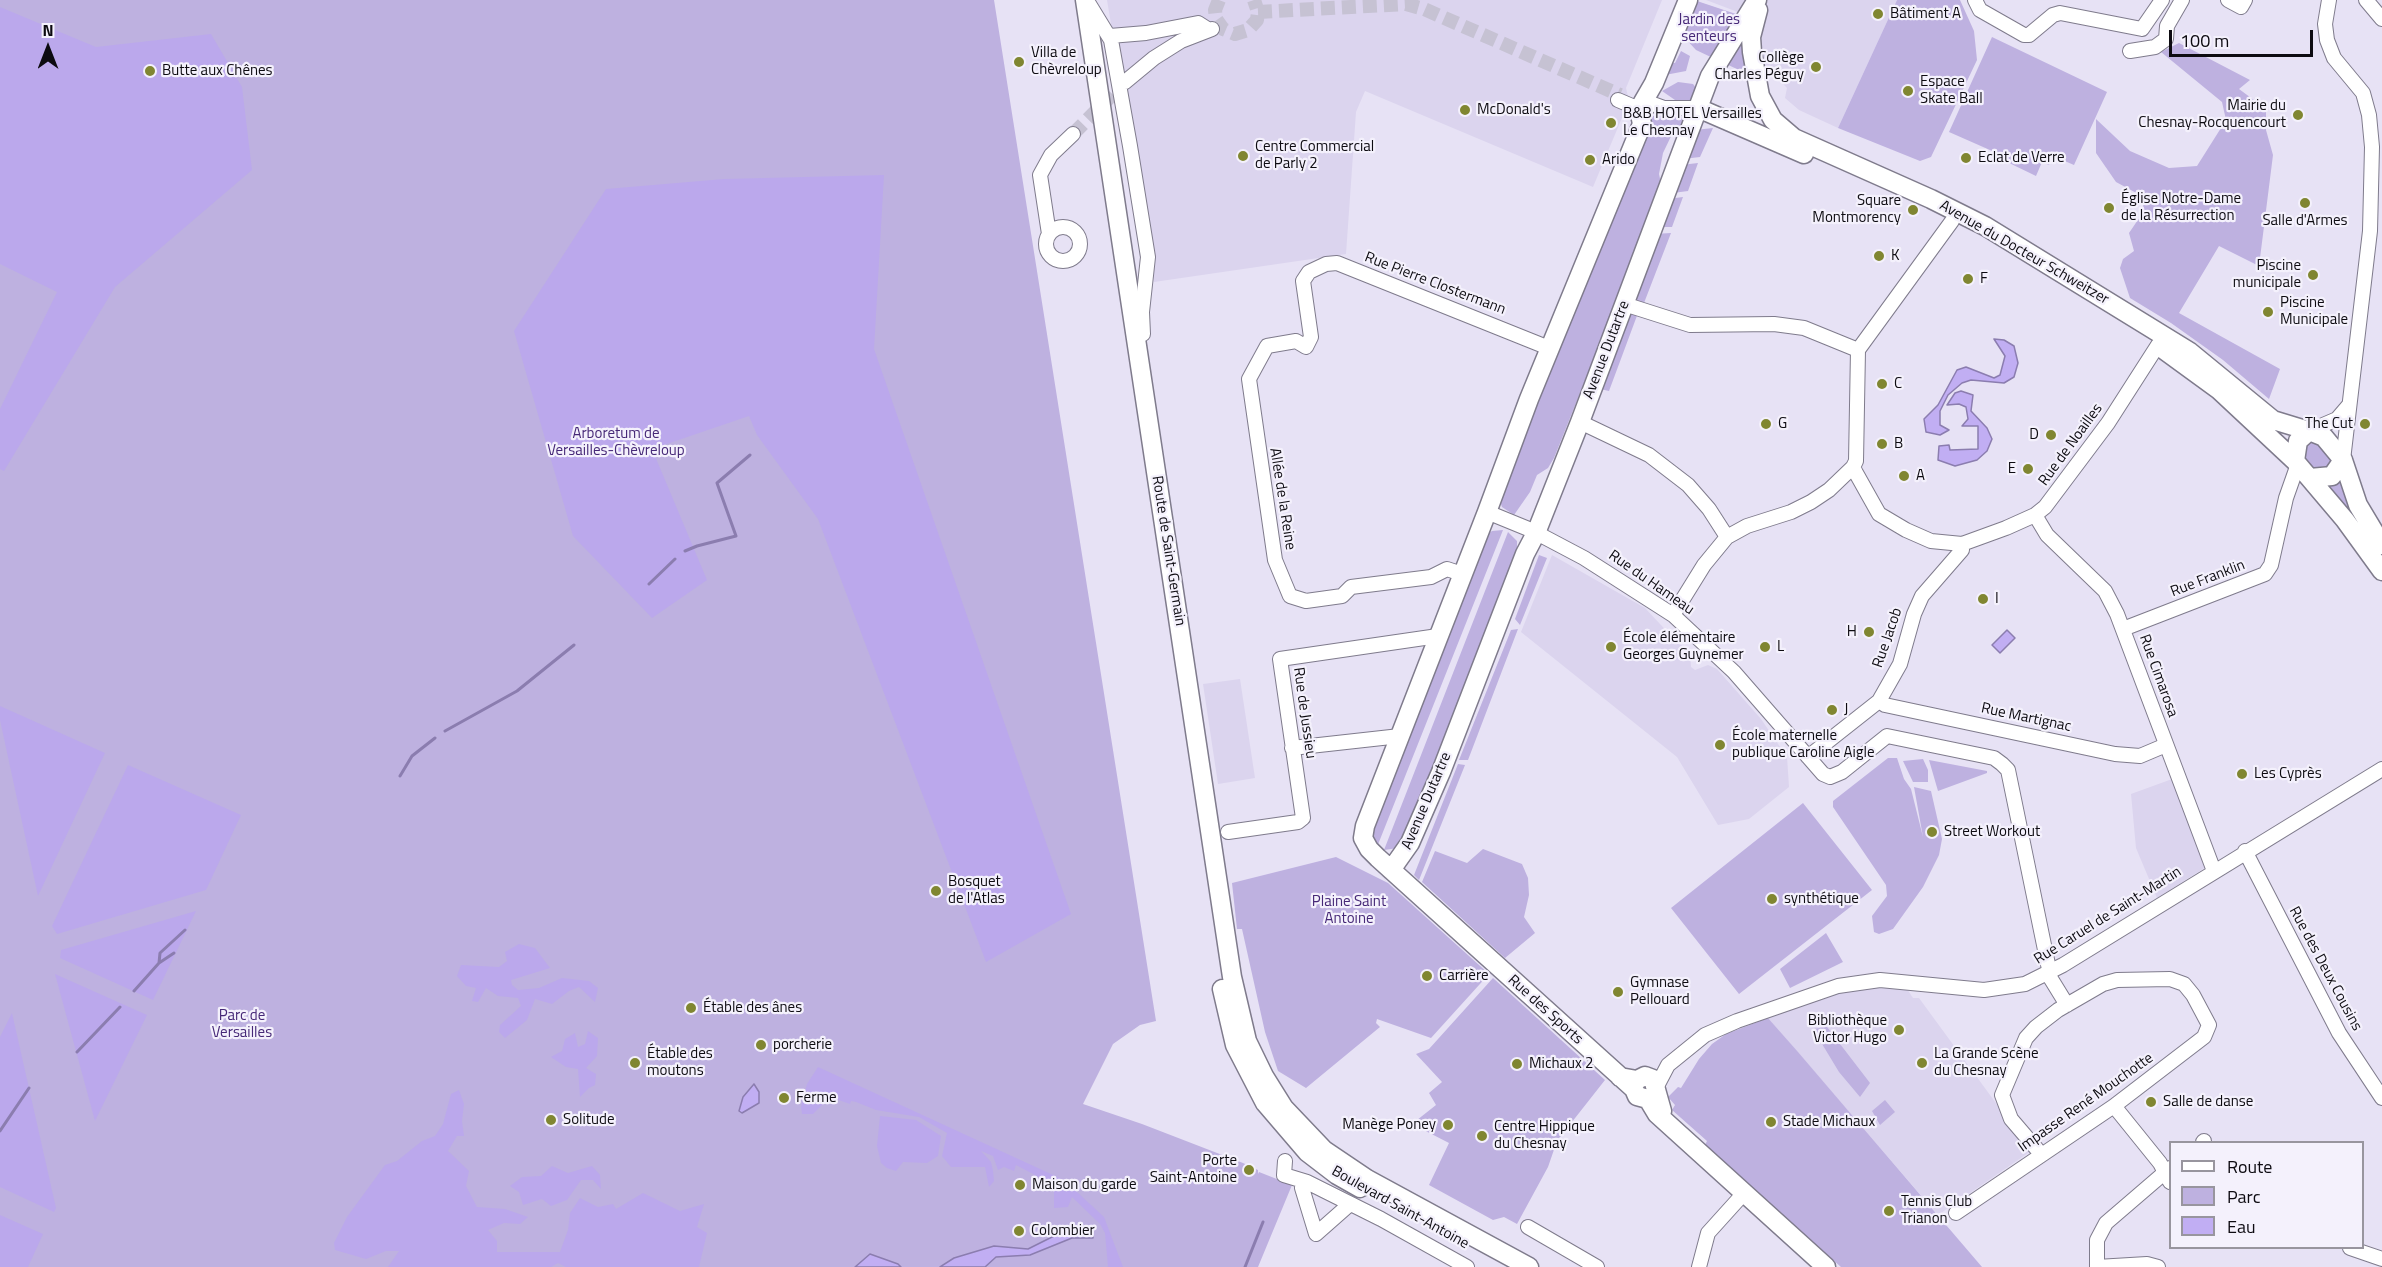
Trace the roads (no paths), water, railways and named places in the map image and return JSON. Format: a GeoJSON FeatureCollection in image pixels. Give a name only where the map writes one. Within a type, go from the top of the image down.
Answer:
{"type":"FeatureCollection","features":[{"type":"Feature","properties":{"kind":"main road","name":"Route de Saint-Germain"},"geometry":{"type":"LineString","coordinates":[[1082,0],[1137,346],[1234,989],[1247,1041],[1276,1095]]}},
{"type":"Feature","properties":{"kind":"main road","name":"Route de Saint-Germain"},"geometry":{"type":"LineString","coordinates":[[1082,0],[1118,301],[1225,1004],[1235,1045],[1254,1084]]}},
{"type":"Feature","properties":{"kind":"main road"},"geometry":{"type":"LineString","coordinates":[[1391,870],[1369,849],[1363,832],[1549,348],[1642,124],[1630,100],[1688,0]]}},
{"type":"Feature","properties":{"kind":"main road","name":"Avenue Dutartre"},"geometry":{"type":"LineString","coordinates":[[1391,870],[1410,843],[1441,772],[1525,554],[1536,533],[1580,422],[1714,68],[1759,0]]}},
{"type":"Feature","properties":{"kind":"main road","name":"Avenue du Docteur Schweitzer"},"geometry":{"type":"LineString","coordinates":[[1759,0],[1751,37],[1754,70],[1765,105],[1773,120],[1794,138],[1985,226],[2190,351],[2273,420],[2309,430]]}},
{"type":"Feature","properties":{"kind":"main road","name":"Avenue du Docteur Schweitzer"},"geometry":{"type":"LineString","coordinates":[[1698,108],[1952,221],[2158,345],[2219,390],[2345,520],[2382,571]]}},
{"type":"Feature","properties":{"kind":"main road"},"geometry":{"type":"LineString","coordinates":[[2343,460],[2332,476],[2299,471],[2298,441],[2309,430],[2324,437],[2343,460],[2358,505],[2382,545]]}},
{"type":"Feature","properties":{"kind":"main road","name":"Rue des Sports"},"geometry":{"type":"LineString","coordinates":[[1391,870],[1646,1084],[1663,1118],[1826,1267]]}},
{"type":"Feature","properties":{"kind":"main road","name":"Boulevard Saint-Antoine"},"geometry":{"type":"LineString","coordinates":[[1254,1084],[1284,1128],[1322,1165],[1352,1184],[1507,1267]]}},
{"type":"Feature","properties":{"kind":"main road","name":"Boulevard Saint-Antoine"},"geometry":{"type":"LineString","coordinates":[[1276,1095],[1304,1130],[1342,1164],[1529,1267]]}},
{"type":"Feature","properties":{"kind":"street"},"geometry":{"type":"LineString","coordinates":[[1082,0],[1093,8],[1098,22],[1110,36],[1148,258],[1142,312],[1143,337],[1137,346]]}},
{"type":"Feature","properties":{"kind":"street"},"geometry":{"type":"LineString","coordinates":[[1975,0],[1980,10],[2024,35],[2029,34],[2053,15],[2060,13],[2142,29],[2162,0]]}},
{"type":"Feature","properties":{"kind":"street"},"geometry":{"type":"LineString","coordinates":[[2130,51],[2155,47],[2166,39],[2167,26],[2182,0]]}},
{"type":"Feature","properties":{"kind":"street"},"geometry":{"type":"LineString","coordinates":[[2229,0],[2241,7],[2245,0]]}},
{"type":"Feature","properties":{"kind":"street"},"geometry":{"type":"LineString","coordinates":[[2329,0],[2325,24],[2326,40],[2334,58],[2363,93],[2368,108],[2372,147],[2370,231],[2343,460]]}},
{"type":"Feature","properties":{"kind":"street"},"geometry":{"type":"LineString","coordinates":[[2366,0],[2382,19]]}},
{"type":"Feature","properties":{"kind":"street"},"geometry":{"type":"LineString","coordinates":[[1110,36],[1146,33],[1198,23],[1211,30],[1172,47],[1125,82]]}},
{"type":"Feature","properties":{"kind":"street","name":"Avenue du Docteur Schweitzer"},"geometry":{"type":"LineString","coordinates":[[1630,100],[1664,108],[1698,108]]}},
{"type":"Feature","properties":{"kind":"street"},"geometry":{"type":"LineString","coordinates":[[1047,216],[1062,227],[1072,229],[1080,242],[1078,252],[1069,260],[1059,261],[1048,253],[1047,216],[1039,182],[1041,171],[1051,155],[1073,134]]}},
{"type":"Feature","properties":{"kind":"street"},"geometry":{"type":"LineString","coordinates":[[1672,615],[1704,565],[1727,537],[1747,526],[1791,512],[1811,502],[1829,490],[1853,466],[1856,461],[1858,350],[1952,221]]}},
{"type":"Feature","properties":{"kind":"street"},"geometry":{"type":"LineString","coordinates":[[1049,234],[1062,227]]}},
{"type":"Feature","properties":{"kind":"street","name":"Rue Pierre Clostermann"},"geometry":{"type":"LineString","coordinates":[[1309,272],[1326,264],[1337,263],[1549,348]]}},
{"type":"Feature","properties":{"kind":"street","name":"Allée de la Reine"},"geometry":{"type":"LineString","coordinates":[[1309,272],[1303,281],[1311,337],[1306,347],[1296,341],[1267,346],[1248,385],[1275,560],[1282,573],[1285,589],[1290,596],[1306,601],[1342,596],[1351,587],[1431,577],[1447,568],[1462,574]]}},
{"type":"Feature","properties":{"kind":"street"},"geometry":{"type":"LineString","coordinates":[[1624,304],[1690,325],[1774,324],[1804,328],[1858,350]]}},
{"type":"Feature","properties":{"kind":"street","name":"Rue de Noailles"},"geometry":{"type":"LineString","coordinates":[[1853,466],[1879,514],[1931,541],[1962,544],[2035,515],[2064,485],[2108,423],[2158,345]]}},
{"type":"Feature","properties":{"kind":"street"},"geometry":{"type":"LineString","coordinates":[[2309,430],[2337,419],[2349,405]]}},
{"type":"Feature","properties":{"kind":"street"},"geometry":{"type":"LineString","coordinates":[[1580,422],[1649,455],[1688,485],[1709,509],[1727,537]]}},
{"type":"Feature","properties":{"kind":"street","name":"Rue Franklin"},"geometry":{"type":"LineString","coordinates":[[2123,629],[2265,573],[2271,565],[2286,498],[2299,471]]}},
{"type":"Feature","properties":{"kind":"street","name":"Rue du Hameau"},"geometry":{"type":"LineString","coordinates":[[1487,512],[1536,533],[1584,558],[1672,615],[1734,672],[1817,769],[1826,776],[1836,776],[1887,736],[1994,758],[2002,764],[2008,770],[2050,972]]}},
{"type":"Feature","properties":{"kind":"street","name":"Rue Cimarosa"},"geometry":{"type":"LineString","coordinates":[[2035,515],[2047,535],[2105,591],[2123,629],[2214,871]]}},
{"type":"Feature","properties":{"kind":"street","name":"Rue Jacob"},"geometry":{"type":"LineString","coordinates":[[1808,757],[1879,701],[1900,664],[1914,614],[1922,596],[1962,550],[1962,544]]}},
{"type":"Feature","properties":{"kind":"street","name":"Rue de Jussieu"},"geometry":{"type":"LineString","coordinates":[[1228,832],[1298,822],[1303,818],[1280,659],[1438,636]]}},
{"type":"Feature","properties":{"kind":"street","name":"Rue Martignac"},"geometry":{"type":"LineString","coordinates":[[1879,701],[1885,705],[2115,754],[2140,756],[2166,745]]}},
{"type":"Feature","properties":{"kind":"street"},"geometry":{"type":"LineString","coordinates":[[1292,748],[1400,736]]}},
{"type":"Feature","properties":{"kind":"street","name":"Rue Caruel de Saint-Martin"},"geometry":{"type":"LineString","coordinates":[[1646,1084],[1691,1044],[1723,1026],[1851,983],[1880,980],[1995,990],[2025,984],[2050,972],[2382,769]]}},
{"type":"Feature","properties":{"kind":"street","name":"Rue des Deux Cousins"},"geometry":{"type":"LineString","coordinates":[[2246,851],[2339,1033],[2382,1098]]}},
{"type":"Feature","properties":{"kind":"street"},"geometry":{"type":"LineString","coordinates":[[2041,1154],[2011,1119],[2001,1095],[2026,1038],[2036,1027],[2067,1005],[2052,981],[2050,972]]}},
{"type":"Feature","properties":{"kind":"street","name":"Impasse René Mouchotte"},"geometry":{"type":"LineString","coordinates":[[1956,1213],[2114,1106],[2205,1037],[2209,1025],[2184,984],[2170,979],[2117,980],[2103,984],[2067,1005]]}},
{"type":"Feature","properties":{"kind":"street"},"geometry":{"type":"LineString","coordinates":[[2114,1106],[2168,1174],[2106,1223],[2097,1240],[2097,1267],[2147,1264],[2158,1267]]}},
{"type":"Feature","properties":{"kind":"street","name":"Boulevard Saint-Antoine"},"geometry":{"type":"LineString","coordinates":[[1285,1161],[1284,1175],[1307,1182],[1467,1267]]}},
{"type":"Feature","properties":{"kind":"street"},"geometry":{"type":"LineString","coordinates":[[1307,1182],[1302,1188],[1316,1234],[1350,1204]]}},
{"type":"Feature","properties":{"kind":"street"},"geometry":{"type":"LineString","coordinates":[[1699,1267],[1707,1233],[1745,1192]]}},
{"type":"Feature","properties":{"kind":"street"},"geometry":{"type":"LineString","coordinates":[[1528,1227],[1598,1267]]}},
{"type":"Feature","properties":{"kind":"street"},"geometry":{"type":"LineString","coordinates":[[2353,1249],[2382,1259]]}},
{"type":"Feature","properties":{"kind":"water"},"geometry":{"type":"Polygon","coordinates":[[[1994,339],[2004,340],[2014,346],[2018,363],[2014,377],[2004,383],[1971,380],[1962,383],[1948,395],[1940,411],[1940,425],[1949,430],[1940,435],[1926,432],[1924,419],[1938,405],[1957,370],[1966,367],[1994,378],[2000,375],[2005,356],[1994,339]]]}},
{"type":"Feature","properties":{"kind":"water"},"geometry":{"type":"Polygon","coordinates":[[[1961,391],[1973,395],[1971,411],[1987,428],[1992,439],[1987,451],[1977,460],[1955,466],[1938,460],[1939,446],[1949,445],[1950,450],[1978,449],[1978,426],[1962,426],[1968,419],[1966,407],[1959,404],[1947,405],[1955,393],[1961,391]]]}},
{"type":"Feature","properties":{"kind":"water"},"geometry":{"type":"Polygon","coordinates":[[[2007,630],[2015,638],[2000,653],[1992,645],[2007,630]]]}},
{"type":"Feature","properties":{"kind":"water"},"geometry":{"type":"Polygon","coordinates":[[[754,1084],[759,1092],[759,1103],[742,1113],[739,1111],[743,1097],[754,1084]]]}},
{"type":"Feature","properties":{"kind":"water"},"geometry":{"type":"Polygon","coordinates":[[[1078,1229],[1093,1232],[1093,1238],[1072,1238],[1030,1255],[996,1257],[985,1267],[940,1267],[954,1258],[994,1246],[1028,1249],[1058,1234],[1078,1229]]]}},
{"type":"Feature","properties":{"kind":"water"},"geometry":{"type":"Polygon","coordinates":[[[870,1254],[898,1264],[901,1267],[855,1267],[870,1254]]]}},
{"type":"Feature","properties":{"kind":"waterway"},"geometry":{"type":"LineString","coordinates":[[685,551],[736,536],[717,483],[750,455]]}},
{"type":"Feature","properties":{"kind":"waterway"},"geometry":{"type":"LineString","coordinates":[[649,584],[675,559]]}},
{"type":"Feature","properties":{"kind":"waterway"},"geometry":{"type":"LineString","coordinates":[[445,731],[517,691],[574,645]]}},
{"type":"Feature","properties":{"kind":"waterway"},"geometry":{"type":"LineString","coordinates":[[400,776],[412,756],[435,738]]}},
{"type":"Feature","properties":{"kind":"waterway"},"geometry":{"type":"LineString","coordinates":[[134,991],[159,963],[160,953],[185,930]]}},
{"type":"Feature","properties":{"kind":"waterway"},"geometry":{"type":"LineString","coordinates":[[159,963],[174,953]]}},
{"type":"Feature","properties":{"kind":"waterway"},"geometry":{"type":"LineString","coordinates":[[77,1052],[120,1007]]}},
{"type":"Feature","properties":{"kind":"waterway"},"geometry":{"type":"LineString","coordinates":[[0,1131],[29,1088]]}},
{"type":"Feature","properties":{"kind":"waterway"},"geometry":{"type":"LineString","coordinates":[[1245,1267],[1263,1222]]}},
{"type":"Feature","properties":{"kind":"tunnel"},"geometry":{"type":"LineString","coordinates":[[1219,0],[1215,10],[1216,19],[1223,29],[1235,34],[1248,30],[1257,20],[1258,12],[1254,0]]}},
{"type":"Feature","properties":{"kind":"tunnel"},"geometry":{"type":"LineString","coordinates":[[1258,12],[1406,4],[1424,9],[1620,95]]}},
{"type":"Feature","properties":{"kind":"tunnel"},"geometry":{"type":"LineString","coordinates":[[1073,134],[1125,82]]}},
{"type":"Feature","properties":{"kind":"place","name":"Bâtiment A"},"geometry":{"type":"Point","coordinates":[1878,14]}},
{"type":"Feature","properties":{"kind":"place","name":"Villa de Chèvreloup"},"geometry":{"type":"Point","coordinates":[1019,62]}},
{"type":"Feature","properties":{"kind":"place","name":"Collège Charles Péguy"},"geometry":{"type":"Point","coordinates":[1816,67]}},
{"type":"Feature","properties":{"kind":"place","name":"Butte aux Chênes"},"geometry":{"type":"Point","coordinates":[150,71]}},
{"type":"Feature","properties":{"kind":"place","name":"Espace Skate Ball"},"geometry":{"type":"Point","coordinates":[1908,91]}},
{"type":"Feature","properties":{"kind":"place","name":"McDonald's"},"geometry":{"type":"Point","coordinates":[1465,110]}},
{"type":"Feature","properties":{"kind":"place","name":"Mairie du Chesnay-Rocquencourt"},"geometry":{"type":"Point","coordinates":[2298,115]}},
{"type":"Feature","properties":{"kind":"place","name":"B&B HOTEL Versailles Le Chesnay"},"geometry":{"type":"Point","coordinates":[1611,123]}},
{"type":"Feature","properties":{"kind":"place","name":"Centre Commercial de Parly 2"},"geometry":{"type":"Point","coordinates":[1243,156]}},
{"type":"Feature","properties":{"kind":"place","name":"Eclat de Verre"},"geometry":{"type":"Point","coordinates":[1966,158]}},
{"type":"Feature","properties":{"kind":"place","name":"Arido"},"geometry":{"type":"Point","coordinates":[1590,160]}},
{"type":"Feature","properties":{"kind":"place","name":"Salle d'Armes"},"geometry":{"type":"Point","coordinates":[2305,203]}},
{"type":"Feature","properties":{"kind":"place","name":"Église Notre-Dame de la Résurrection"},"geometry":{"type":"Point","coordinates":[2109,208]}},
{"type":"Feature","properties":{"kind":"place","name":"Square Montmorency"},"geometry":{"type":"Point","coordinates":[1913,210]}},
{"type":"Feature","properties":{"kind":"place","name":"K"},"geometry":{"type":"Point","coordinates":[1879,256]}},
{"type":"Feature","properties":{"kind":"place","name":"Piscine municipale"},"geometry":{"type":"Point","coordinates":[2313,275]}},
{"type":"Feature","properties":{"kind":"place","name":"F"},"geometry":{"type":"Point","coordinates":[1968,279]}},
{"type":"Feature","properties":{"kind":"place","name":"Piscine Municipale"},"geometry":{"type":"Point","coordinates":[2268,312]}},
{"type":"Feature","properties":{"kind":"place","name":"C"},"geometry":{"type":"Point","coordinates":[1882,384]}},
{"type":"Feature","properties":{"kind":"place","name":"G"},"geometry":{"type":"Point","coordinates":[1766,424]}},
{"type":"Feature","properties":{"kind":"place","name":"The Cut"},"geometry":{"type":"Point","coordinates":[2365,424]}},
{"type":"Feature","properties":{"kind":"place","name":"D"},"geometry":{"type":"Point","coordinates":[2051,435]}},
{"type":"Feature","properties":{"kind":"place","name":"B"},"geometry":{"type":"Point","coordinates":[1882,444]}},
{"type":"Feature","properties":{"kind":"place","name":"E"},"geometry":{"type":"Point","coordinates":[2028,469]}},
{"type":"Feature","properties":{"kind":"place","name":"A"},"geometry":{"type":"Point","coordinates":[1904,476]}},
{"type":"Feature","properties":{"kind":"place","name":"I"},"geometry":{"type":"Point","coordinates":[1983,599]}},
{"type":"Feature","properties":{"kind":"place","name":"H"},"geometry":{"type":"Point","coordinates":[1869,632]}},
{"type":"Feature","properties":{"kind":"place","name":"École élémentaire Georges Guynemer"},"geometry":{"type":"Point","coordinates":[1611,647]}},
{"type":"Feature","properties":{"kind":"place","name":"L"},"geometry":{"type":"Point","coordinates":[1765,647]}},
{"type":"Feature","properties":{"kind":"place","name":"J"},"geometry":{"type":"Point","coordinates":[1832,710]}},
{"type":"Feature","properties":{"kind":"place","name":"École maternelle publique Caroline Aigle"},"geometry":{"type":"Point","coordinates":[1720,745]}},
{"type":"Feature","properties":{"kind":"place","name":"Les Cyprès"},"geometry":{"type":"Point","coordinates":[2242,774]}},
{"type":"Feature","properties":{"kind":"place","name":"Street Workout"},"geometry":{"type":"Point","coordinates":[1932,832]}},
{"type":"Feature","properties":{"kind":"place","name":"Bosquet de l'Atlas"},"geometry":{"type":"Point","coordinates":[936,891]}},
{"type":"Feature","properties":{"kind":"place","name":"synthétique"},"geometry":{"type":"Point","coordinates":[1772,899]}},
{"type":"Feature","properties":{"kind":"place","name":"Carrière"},"geometry":{"type":"Point","coordinates":[1427,976]}},
{"type":"Feature","properties":{"kind":"place","name":"Gymnase Pellouard"},"geometry":{"type":"Point","coordinates":[1618,992]}},
{"type":"Feature","properties":{"kind":"place","name":"Étable des ânes"},"geometry":{"type":"Point","coordinates":[691,1008]}},
{"type":"Feature","properties":{"kind":"place","name":"Bibliothèque Victor Hugo"},"geometry":{"type":"Point","coordinates":[1899,1030]}},
{"type":"Feature","properties":{"kind":"place","name":"porcherie"},"geometry":{"type":"Point","coordinates":[761,1045]}},
{"type":"Feature","properties":{"kind":"place","name":"Étable des moutons"},"geometry":{"type":"Point","coordinates":[635,1063]}},
{"type":"Feature","properties":{"kind":"place","name":"La Grande Scène du Chesnay"},"geometry":{"type":"Point","coordinates":[1922,1063]}},
{"type":"Feature","properties":{"kind":"place","name":"Michaux 2"},"geometry":{"type":"Point","coordinates":[1517,1064]}},
{"type":"Feature","properties":{"kind":"place","name":"Ferme"},"geometry":{"type":"Point","coordinates":[784,1098]}},
{"type":"Feature","properties":{"kind":"place","name":"Salle de danse"},"geometry":{"type":"Point","coordinates":[2151,1102]}},
{"type":"Feature","properties":{"kind":"place","name":"Solitude"},"geometry":{"type":"Point","coordinates":[551,1120]}},
{"type":"Feature","properties":{"kind":"place","name":"Stade Michaux"},"geometry":{"type":"Point","coordinates":[1771,1122]}},
{"type":"Feature","properties":{"kind":"place","name":"Manège Poney"},"geometry":{"type":"Point","coordinates":[1448,1125]}},
{"type":"Feature","properties":{"kind":"place","name":"Centre Hippique du Chesnay"},"geometry":{"type":"Point","coordinates":[1482,1136]}},
{"type":"Feature","properties":{"kind":"place","name":"Porte Saint-Antoine"},"geometry":{"type":"Point","coordinates":[1249,1170]}},
{"type":"Feature","properties":{"kind":"place","name":"Maison du garde"},"geometry":{"type":"Point","coordinates":[1020,1185]}},
{"type":"Feature","properties":{"kind":"place","name":"Tennis Club Trianon"},"geometry":{"type":"Point","coordinates":[1889,1211]}},
{"type":"Feature","properties":{"kind":"place","name":"Colombier"},"geometry":{"type":"Point","coordinates":[1019,1231]}},
{"type":"Feature","properties":{"kind":"park label","name":"Jardin des senteurs"},"geometry":{"type":"Point","coordinates":[1709,28]}},
{"type":"Feature","properties":{"kind":"park label","name":"Arboretum de Versailles-Chèvreloup"},"geometry":{"type":"Point","coordinates":[616,442]}},
{"type":"Feature","properties":{"kind":"park label","name":"Plaine Saint Antoine"},"geometry":{"type":"Point","coordinates":[1349,910]}},
{"type":"Feature","properties":{"kind":"park label","name":"Parc de Versailles"},"geometry":{"type":"Point","coordinates":[242,1024]}}]}
